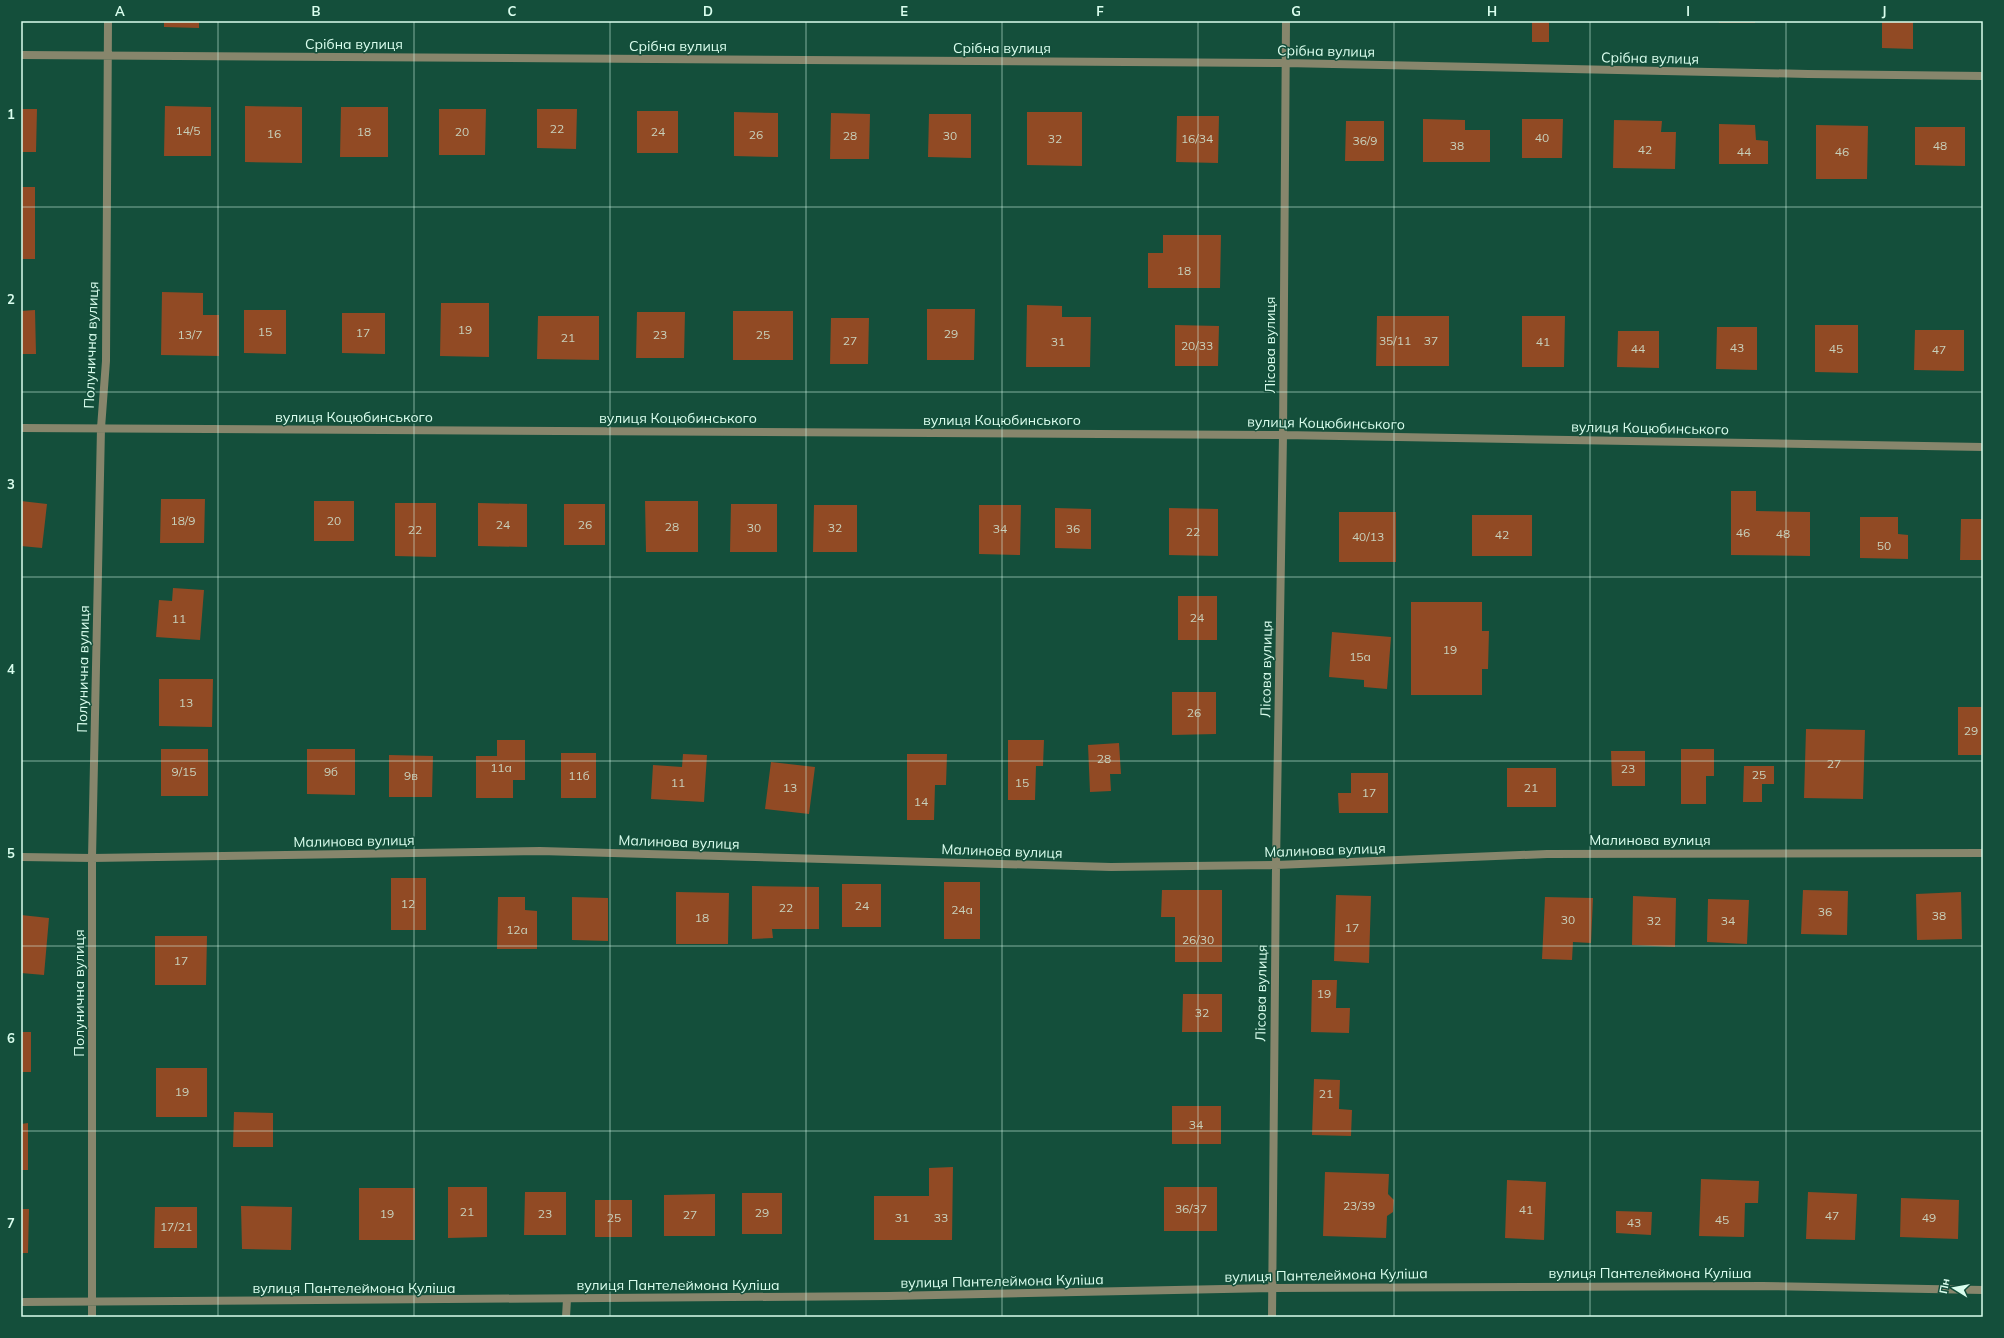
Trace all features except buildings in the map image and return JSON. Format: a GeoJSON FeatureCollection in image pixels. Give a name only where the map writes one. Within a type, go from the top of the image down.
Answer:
{"type":"FeatureCollection","features":[{"type":"Feature","properties":{"kind":"street","name":"Полунична вулиця"},"geometry":{"type":"LineString","coordinates":[[92,1317],[92,858],[101,428],[106,361],[108,21]]}},
{"type":"Feature","properties":{"kind":"street","name":"Лісова вулиця"},"geometry":{"type":"LineString","coordinates":[[1272,1317],[1276,865],[1283,435],[1286,21]]}},
{"type":"Feature","properties":{"kind":"street","name":"Срібна вулиця"},"geometry":{"type":"LineString","coordinates":[[21,55],[1285,63],[1808,74],[1983,76]]}},
{"type":"Feature","properties":{"kind":"street","name":"вулиця Коцюбинського"},"geometry":{"type":"LineString","coordinates":[[21,428],[1283,435],[1983,447]]}},
{"type":"Feature","properties":{"kind":"street","name":"Малинова вулиця"},"geometry":{"type":"LineString","coordinates":[[21,857],[92,858],[540,851],[1111,867],[1276,865],[1547,854],[1983,853]]}},
{"type":"Feature","properties":{"kind":"street","name":"вулиця Пантелеймона Куліша"},"geometry":{"type":"LineString","coordinates":[[21,1302],[92,1303],[889,1296],[1272,1288],[1762,1286],[1983,1290]]}},
{"type":"Feature","properties":{"kind":"street"},"geometry":{"type":"LineString","coordinates":[[566,1317],[567,1299]]}}]}
